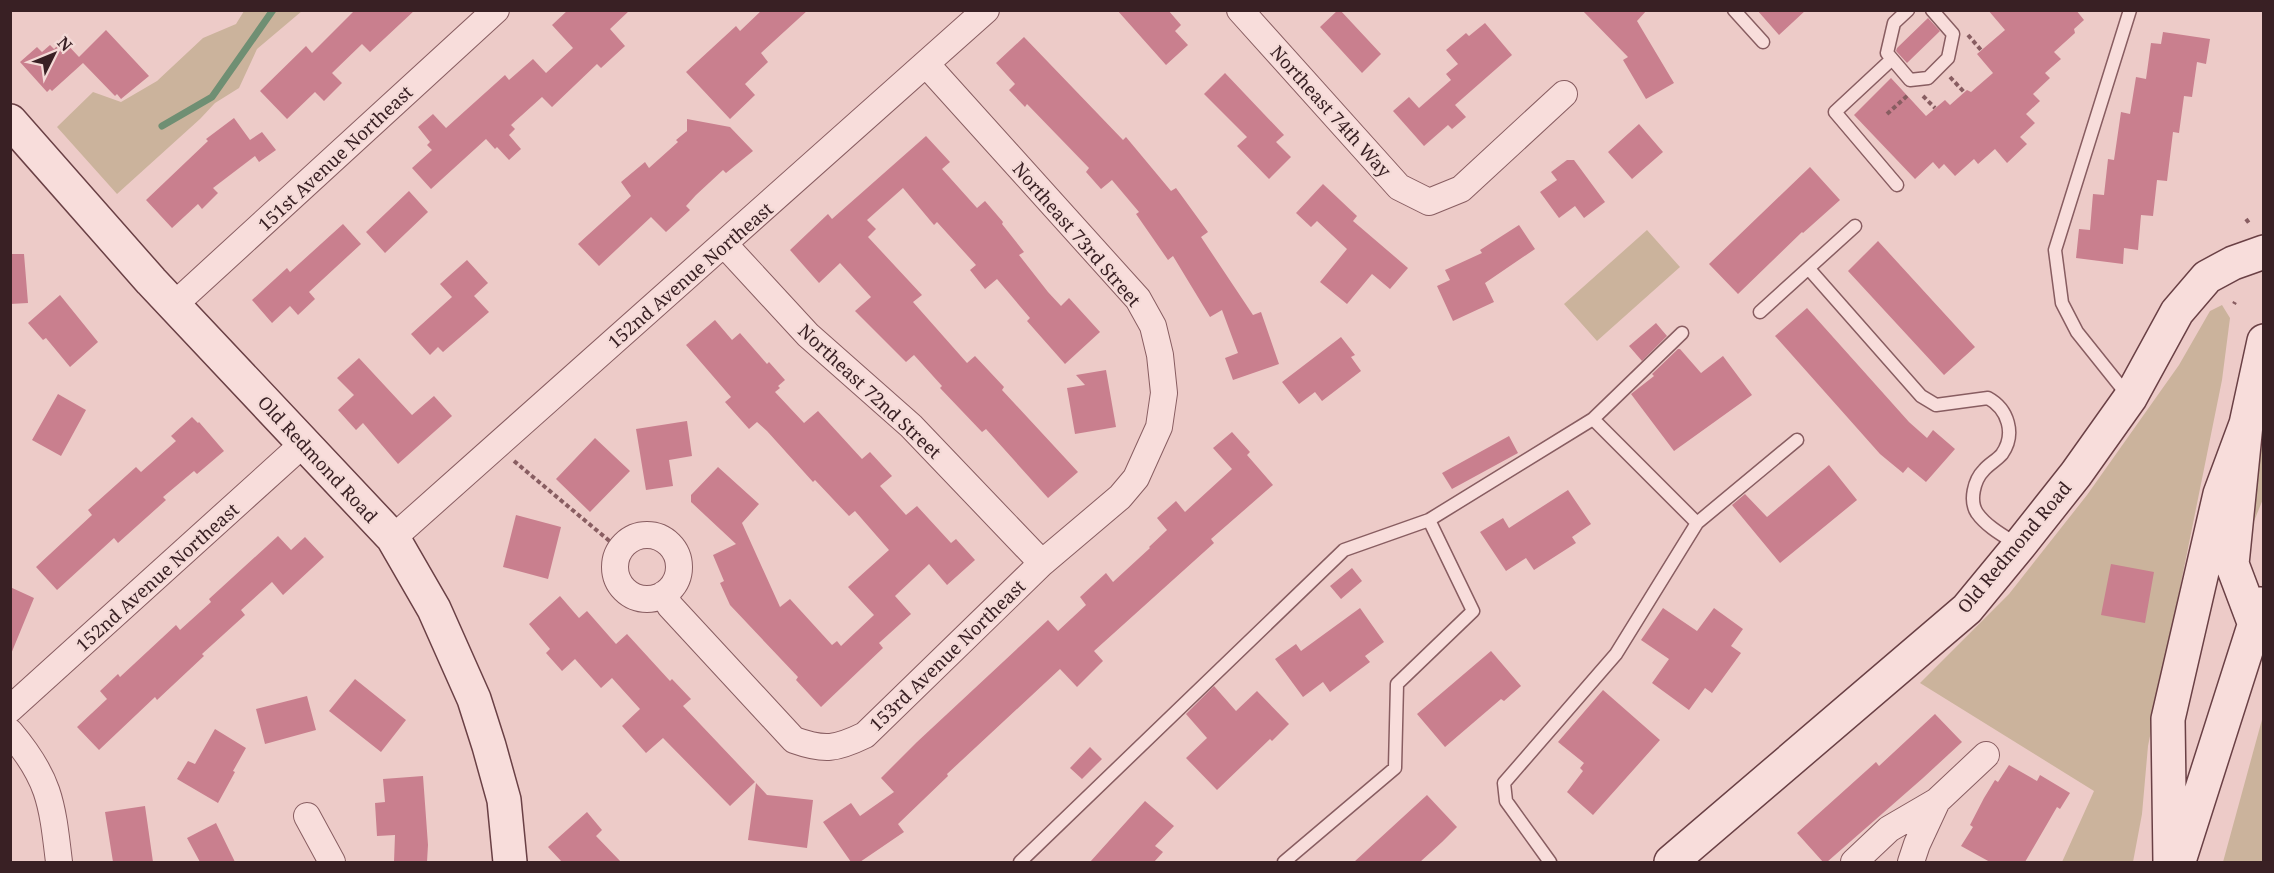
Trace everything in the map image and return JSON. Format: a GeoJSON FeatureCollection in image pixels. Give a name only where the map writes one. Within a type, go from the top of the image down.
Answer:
{"type":"FeatureCollection","features":[{"type":"Feature","properties":{"kind":"main road","name":"Old Redmond Road"},"geometry":{"type":"LineString","coordinates":[[10,121],[174,305],[393,538],[434,609],[474,699],[504,800],[510,862]]}},
{"type":"Feature","properties":{"kind":"main road","name":"Old Redmond Road"},"geometry":{"type":"LineString","coordinates":[[1671,862],[1966,609],[2076,474],[2130,398],[2177,312],[2207,277],[2233,263],[2264,252]]}},
{"type":"Feature","properties":{"kind":"main road"},"geometry":{"type":"LineString","coordinates":[[2178,862],[2259,611],[2232,564],[2246,424],[2264,342]]}},
{"type":"Feature","properties":{"kind":"main road"},"geometry":{"type":"LineString","coordinates":[[2170,862],[2168,719],[2220,494],[2246,424]]}},
{"type":"Feature","properties":{"kind":"street","name":"151st Avenue Northeast"},"geometry":{"type":"LineString","coordinates":[[174,305],[496,10]]}},
{"type":"Feature","properties":{"kind":"street","name":"152nd Avenue Northeast"},"geometry":{"type":"LineString","coordinates":[[393,538],[496,444],[927,65],[986,10]]}},
{"type":"Feature","properties":{"kind":"street","name":"Northeast 74th Way"},"geometry":{"type":"LineString","coordinates":[[1241,11],[1400,187],[1429,202],[1461,189],[1564,94]]}},
{"type":"Feature","properties":{"kind":"street","name":"Northeast 73rd Street"},"geometry":{"type":"LineString","coordinates":[[927,65],[1138,299],[1153,326],[1160,355],[1164,393],[1159,427],[1136,478],[1120,497],[1042,563]]}},
{"type":"Feature","properties":{"kind":"street","name":"Northeast 72nd Street"},"geometry":{"type":"LineString","coordinates":[[725,244],[808,335],[911,426],[1042,563]]}},
{"type":"Feature","properties":{"kind":"street","name":"152nd Avenue Northeast"},"geometry":{"type":"LineString","coordinates":[[10,709],[303,444]]}},
{"type":"Feature","properties":{"kind":"street"},"geometry":{"type":"LineString","coordinates":[[641,535],[661,538],[670,544],[676,553],[679,573],[675,583],[664,594],[648,599],[628,594],[616,576],[615,565],[619,549],[630,539],[641,535]]}},
{"type":"Feature","properties":{"kind":"street","name":"153rd Avenue Northeast"},"geometry":{"type":"LineString","coordinates":[[664,594],[670,606],[794,740],[814,747],[840,747],[865,735],[1042,563]]}},
{"type":"Feature","properties":{"kind":"street"},"geometry":{"type":"LineString","coordinates":[[10,732],[38,768],[45,785],[53,809],[59,862]]}},
{"type":"Feature","properties":{"kind":"street"},"geometry":{"type":"LineString","coordinates":[[1854,862],[1889,829],[1937,801],[1986,754]]}},
{"type":"Feature","properties":{"kind":"street"},"geometry":{"type":"LineString","coordinates":[[1911,862],[1937,801]]}},
{"type":"Feature","properties":{"kind":"street"},"geometry":{"type":"LineString","coordinates":[[307,816],[332,862]]}},
{"type":"Feature","properties":{"kind":"lane"},"geometry":{"type":"LineString","coordinates":[[1734,10],[1763,42]]}},
{"type":"Feature","properties":{"kind":"lane"},"geometry":{"type":"LineString","coordinates":[[1908,10],[1894,23],[1887,53],[1910,80],[1928,78],[1948,58],[1953,34],[1932,10]]}},
{"type":"Feature","properties":{"kind":"lane"},"geometry":{"type":"LineString","coordinates":[[2130,10],[2055,250],[2062,303],[2077,332],[2130,398]]}},
{"type":"Feature","properties":{"kind":"lane"},"geometry":{"type":"LineString","coordinates":[[1892,59],[1835,112],[1897,185]]}},
{"type":"Feature","properties":{"kind":"lane"},"geometry":{"type":"LineString","coordinates":[[1760,312],[1855,226]]}},
{"type":"Feature","properties":{"kind":"lane"},"geometry":{"type":"LineString","coordinates":[[1809,269],[1921,396],[1936,405],[1988,398],[2003,411],[2010,424],[2008,437],[2002,454],[1982,472],[1974,489],[1973,501],[1976,512],[1987,524],[2019,546]]}},
{"type":"Feature","properties":{"kind":"lane"},"geometry":{"type":"LineString","coordinates":[[1020,862],[1344,550],[1429,520],[1593,419],[1682,333]]}},
{"type":"Feature","properties":{"kind":"lane"},"geometry":{"type":"LineString","coordinates":[[1593,419],[1697,523]]}},
{"type":"Feature","properties":{"kind":"lane"},"geometry":{"type":"LineString","coordinates":[[1550,862],[1506,801],[1504,783],[1616,654],[1697,523],[1797,440]]}},
{"type":"Feature","properties":{"kind":"lane"},"geometry":{"type":"LineString","coordinates":[[1284,862],[1395,768],[1397,684],[1473,611],[1429,520]]}},
{"type":"Feature","properties":{"kind":"path"},"geometry":{"type":"LineString","coordinates":[[1922,94],[1935,108]]}},
{"type":"Feature","properties":{"kind":"path"},"geometry":{"type":"LineString","coordinates":[[511,458],[619,549]]}},
{"type":"Feature","properties":{"kind":"shaded area"},"geometry":{"type":"Polygon","coordinates":[[[244,11],[302,11],[257,49],[239,88],[215,103],[117,194],[57,127],[93,92],[121,102],[157,81],[203,38],[236,24],[244,11]]]}},
{"type":"Feature","properties":{"kind":"shaded area"},"geometry":{"type":"Polygon","coordinates":[[[1647,230],[1680,267],[1597,341],[1564,304],[1647,230]]]}},
{"type":"Feature","properties":{"kind":"shaded area"},"geometry":{"type":"Polygon","coordinates":[[[2222,305],[2230,318],[2222,380],[2148,746],[2142,814],[2133,862],[2062,862],[2094,791],[1920,683],[2009,594],[2087,495],[2179,365],[2210,311],[2222,305]]]}},
{"type":"Feature","properties":{"kind":"shaded area"},"geometry":{"type":"Polygon","coordinates":[[[2263,425],[2263,499],[2244,546],[2258,447],[2263,425]]]}},
{"type":"Feature","properties":{"kind":"shaded area"},"geometry":{"type":"Polygon","coordinates":[[[2263,716],[2263,862],[2223,862],[2263,716]]]}},
{"type":"Feature","properties":{"kind":"building"},"geometry":{"type":"Polygon","coordinates":[[[355,10],[415,10],[370,52],[362,44],[332,73],[342,83],[324,101],[315,92],[287,119],[260,91],[306,46],[312,53],[355,10]]]}},
{"type":"Feature","properties":{"kind":"building"},"geometry":{"type":"Polygon","coordinates":[[[568,10],[630,10],[610,29],[625,46],[601,68],[597,64],[552,107],[542,97],[511,125],[515,129],[509,135],[521,149],[509,160],[486,139],[431,189],[412,168],[432,150],[427,145],[430,142],[418,127],[433,114],[446,128],[505,75],[509,80],[533,59],[546,73],[573,48],[552,25],[568,10]]]}},
{"type":"Feature","properties":{"kind":"building"},"geometry":{"type":"Polygon","coordinates":[[[762,10],[808,10],[761,53],[768,62],[745,84],[755,95],[730,119],[686,72],[736,26],[740,31],[762,10]]]}},
{"type":"Feature","properties":{"kind":"building"},"geometry":{"type":"Polygon","coordinates":[[[1117,10],[1168,10],[1181,25],[1175,31],[1188,45],[1166,65],[1117,10]]]}},
{"type":"Feature","properties":{"kind":"building"},"geometry":{"type":"Polygon","coordinates":[[[1338,10],[1381,54],[1362,73],[1320,27],[1338,10]]]}},
{"type":"Feature","properties":{"kind":"building"},"geometry":{"type":"Polygon","coordinates":[[[1582,10],[1647,10],[1637,21],[1674,83],[1646,99],[1623,60],[1628,57],[1582,10]]]}},
{"type":"Feature","properties":{"kind":"building"},"geometry":{"type":"Polygon","coordinates":[[[1757,10],[1806,10],[1779,35],[1757,10]]]}},
{"type":"Feature","properties":{"kind":"building"},"geometry":{"type":"Polygon","coordinates":[[[1988,10],[2076,10],[2084,20],[2074,29],[2075,33],[2054,52],[2061,59],[2045,73],[2050,78],[2033,94],[2040,101],[2026,114],[2035,123],[2020,137],[2027,144],[2007,163],[1995,149],[1978,164],[1974,159],[1955,176],[1944,164],[1939,169],[1933,162],[1915,179],[1854,115],[1891,78],[1926,116],[1945,100],[1950,105],[1967,90],[1971,92],[1993,73],[1977,54],[2005,30],[1988,10]]]}},
{"type":"Feature","properties":{"kind":"building"},"geometry":{"type":"Polygon","coordinates":[[[1928,18],[1940,31],[1907,63],[1896,51],[1897,48],[1928,18]]]}},
{"type":"Feature","properties":{"kind":"building"},"geometry":{"type":"Polygon","coordinates":[[[1485,23],[1512,55],[1455,105],[1466,117],[1452,129],[1448,125],[1424,146],[1393,111],[1409,97],[1419,108],[1451,80],[1446,74],[1458,64],[1446,50],[1466,33],[1469,36],[1485,23]]]}},
{"type":"Feature","properties":{"kind":"building"},"geometry":{"type":"Polygon","coordinates":[[[106,30],[149,76],[121,99],[117,94],[115,96],[83,63],[52,91],[50,89],[47,92],[20,62],[37,47],[42,52],[50,45],[54,49],[63,40],[79,57],[106,30]]]}},
{"type":"Feature","properties":{"kind":"building"},"geometry":{"type":"Polygon","coordinates":[[[2163,32],[2210,39],[2206,64],[2197,62],[2192,97],[2184,96],[2179,133],[2173,132],[2167,181],[2157,180],[2153,216],[2141,215],[2138,250],[2124,248],[2123,264],[2076,258],[2079,229],[2090,230],[2093,194],[2104,195],[2108,159],[2114,160],[2121,112],[2130,114],[2136,77],[2146,79],[2151,43],[2161,44],[2163,32]]]}},
{"type":"Feature","properties":{"kind":"building"},"geometry":{"type":"Polygon","coordinates":[[[1024,37],[1123,140],[1126,137],[1171,191],[1176,188],[1208,232],[1201,237],[1253,315],[1261,312],[1279,364],[1233,380],[1225,358],[1238,353],[1222,310],[1210,317],[1173,256],[1168,260],[1136,214],[1139,212],[1112,180],[1101,189],[1086,172],[1089,168],[1027,104],[1025,107],[1009,90],[1015,84],[996,63],[1024,37]]]}},
{"type":"Feature","properties":{"kind":"building"},"geometry":{"type":"Polygon","coordinates":[[[1225,73],[1284,135],[1276,142],[1291,157],[1269,179],[1237,146],[1247,137],[1204,94],[1225,73]]]}},
{"type":"Feature","properties":{"kind":"building"},"geometry":{"type":"Polygon","coordinates":[[[234,118],[250,140],[262,132],[276,150],[259,162],[255,156],[213,188],[218,193],[202,209],[198,204],[172,228],[146,200],[208,141],[206,139],[234,118]]]}},
{"type":"Feature","properties":{"kind":"building"},"geometry":{"type":"Polygon","coordinates":[[[687,119],[730,127],[753,151],[726,173],[723,170],[696,195],[686,206],[690,210],[666,232],[651,217],[599,266],[578,244],[631,196],[621,182],[645,162],[649,168],[678,142],[676,140],[687,131],[687,119]]]}},
{"type":"Feature","properties":{"kind":"building"},"geometry":{"type":"Polygon","coordinates":[[[1639,124],[1663,152],[1632,179],[1608,152],[1639,124]]]}},
{"type":"Feature","properties":{"kind":"building"},"geometry":{"type":"Polygon","coordinates":[[[926,136],[950,162],[942,169],[977,208],[985,201],[1024,252],[1019,255],[1048,292],[1061,306],[1069,298],[1100,332],[1065,364],[1027,321],[1030,318],[997,279],[985,289],[970,270],[976,265],[937,222],[934,225],[903,188],[867,220],[876,229],[868,237],[922,295],[913,302],[967,363],[975,356],[1004,387],[1002,390],[1078,472],[1048,498],[986,429],[982,432],[940,388],[942,386],[914,355],[906,362],[855,311],[871,297],[840,263],[819,283],[790,250],[828,214],[832,219],[926,136]]]}},
{"type":"Feature","properties":{"kind":"building"},"geometry":{"type":"Polygon","coordinates":[[[1567,160],[1574,160],[1605,202],[1584,218],[1575,206],[1559,218],[1540,192],[1557,180],[1551,172],[1567,160]]]}},
{"type":"Feature","properties":{"kind":"building"},"geometry":{"type":"Polygon","coordinates":[[[1810,167],[1840,200],[1802,232],[1738,294],[1709,264],[1810,167]]]}},
{"type":"Feature","properties":{"kind":"building"},"geometry":{"type":"Polygon","coordinates":[[[1323,184],[1357,216],[1353,221],[1408,268],[1390,289],[1372,274],[1347,304],[1320,282],[1347,249],[1317,221],[1311,227],[1296,213],[1323,184]]]}},
{"type":"Feature","properties":{"kind":"building"},"geometry":{"type":"Polygon","coordinates":[[[409,191],[428,212],[385,253],[366,232],[409,191]]]}},
{"type":"Feature","properties":{"kind":"building"},"geometry":{"type":"Polygon","coordinates":[[[343,224],[361,244],[309,292],[315,299],[298,315],[290,306],[272,323],[252,300],[287,268],[290,272],[343,224]]]}},
{"type":"Feature","properties":{"kind":"building"},"geometry":{"type":"Polygon","coordinates":[[[1519,225],[1535,249],[1485,283],[1494,302],[1453,321],[1437,286],[1450,280],[1445,270],[1482,253],[1480,250],[1519,225]]]}},
{"type":"Feature","properties":{"kind":"building"},"geometry":{"type":"Polygon","coordinates":[[[1878,241],[1975,347],[1944,375],[1848,271],[1878,241]]]}},
{"type":"Feature","properties":{"kind":"building"},"geometry":{"type":"Polygon","coordinates":[[[10,254],[24,254],[28,303],[10,304],[10,254]]]}},
{"type":"Feature","properties":{"kind":"building"},"geometry":{"type":"Polygon","coordinates":[[[467,260],[488,283],[474,296],[489,312],[443,352],[438,347],[430,355],[411,334],[452,297],[440,284],[467,260]]]}},
{"type":"Feature","properties":{"kind":"building"},"geometry":{"type":"Polygon","coordinates":[[[60,295],[98,342],[70,367],[46,338],[43,340],[28,323],[60,295]]]}},
{"type":"Feature","properties":{"kind":"building"},"geometry":{"type":"Polygon","coordinates":[[[1807,308],[1909,422],[1927,438],[1933,430],[1955,449],[1926,482],[1908,467],[1903,473],[1880,454],[1775,336],[1807,308]]]}},
{"type":"Feature","properties":{"kind":"building"},"geometry":{"type":"Polygon","coordinates":[[[715,320],[732,340],[740,333],[767,364],[769,362],[785,380],[775,392],[804,423],[818,411],[862,459],[870,452],[892,476],[880,486],[906,515],[917,506],[951,543],[956,539],[975,560],[947,585],[929,564],[895,596],[911,614],[879,643],[883,648],[821,707],[796,680],[798,677],[730,605],[720,583],[724,581],[713,555],[736,544],[691,502],[691,495],[718,467],[759,504],[742,523],[780,607],[790,599],[832,645],[837,641],[841,646],[874,615],[848,587],[889,550],[855,511],[849,516],[815,480],[813,482],[767,431],[757,422],[749,429],[725,402],[731,397],[686,345],[715,320]]]}},
{"type":"Feature","properties":{"kind":"building"},"geometry":{"type":"Polygon","coordinates":[[[1656,323],[1667,336],[1642,361],[1629,346],[1656,323]]]}},
{"type":"Feature","properties":{"kind":"building"},"geometry":{"type":"Polygon","coordinates":[[[1341,337],[1355,355],[1351,357],[1361,371],[1322,401],[1315,392],[1299,404],[1282,382],[1341,337]]]}},
{"type":"Feature","properties":{"kind":"building"},"geometry":{"type":"Polygon","coordinates":[[[1678,349],[1701,373],[1723,356],[1752,395],[1674,451],[1631,394],[1654,376],[1652,374],[1678,349]]]}},
{"type":"Feature","properties":{"kind":"building"},"geometry":{"type":"Polygon","coordinates":[[[359,358],[412,415],[434,396],[452,416],[398,464],[363,423],[356,430],[338,410],[354,395],[337,378],[359,358]]]}},
{"type":"Feature","properties":{"kind":"building"},"geometry":{"type":"Polygon","coordinates":[[[1106,370],[1116,427],[1075,434],[1067,388],[1085,385],[1076,375],[1106,370]]]}},
{"type":"Feature","properties":{"kind":"building"},"geometry":{"type":"Polygon","coordinates":[[[58,394],[86,410],[61,456],[32,440],[58,394]]]}},
{"type":"Feature","properties":{"kind":"building"},"geometry":{"type":"Polygon","coordinates":[[[192,417],[224,451],[197,474],[194,471],[163,497],[166,500],[118,543],[114,538],[57,590],[36,567],[92,515],[88,510],[136,467],[141,472],[176,441],[171,436],[192,417]]]}},
{"type":"Feature","properties":{"kind":"building"},"geometry":{"type":"Polygon","coordinates":[[[687,421],[692,456],[669,460],[673,486],[646,490],[636,429],[687,421]]]}},
{"type":"Feature","properties":{"kind":"building"},"geometry":{"type":"Polygon","coordinates":[[[1232,432],[1250,452],[1247,455],[1273,485],[1211,539],[1214,543],[1094,651],[1103,661],[1077,687],[1060,669],[947,774],[948,776],[898,824],[904,832],[860,862],[851,862],[823,822],[851,803],[860,816],[894,792],[881,778],[917,742],[1048,620],[1058,631],[1086,605],[1080,597],[1106,573],[1113,582],[1150,548],[1167,530],[1157,518],[1176,501],[1185,512],[1232,469],[1213,448],[1232,432]]]}},
{"type":"Feature","properties":{"kind":"building"},"geometry":{"type":"Polygon","coordinates":[[[1509,436],[1518,453],[1452,489],[1442,473],[1509,436]]]}},
{"type":"Feature","properties":{"kind":"building"},"geometry":{"type":"Polygon","coordinates":[[[595,438],[630,471],[590,512],[556,479],[595,438]]]}},
{"type":"Feature","properties":{"kind":"building"},"geometry":{"type":"Polygon","coordinates":[[[1829,465],[1857,500],[1780,563],[1732,505],[1745,494],[1767,517],[1829,465]]]}},
{"type":"Feature","properties":{"kind":"building"},"geometry":{"type":"Polygon","coordinates":[[[1568,490],[1591,524],[1572,537],[1576,543],[1534,570],[1526,558],[1506,571],[1480,532],[1503,518],[1509,528],[1568,490]]]}},
{"type":"Feature","properties":{"kind":"building"},"geometry":{"type":"Polygon","coordinates":[[[516,515],[561,527],[548,579],[503,567],[516,515]]]}},
{"type":"Feature","properties":{"kind":"building"},"geometry":{"type":"Polygon","coordinates":[[[278,536],[291,550],[305,537],[324,557],[283,595],[272,582],[241,610],[245,615],[202,654],[204,656],[157,700],[155,697],[99,750],[77,727],[107,699],[100,691],[118,674],[120,677],[176,625],[180,630],[211,602],[209,599],[278,536]]]}},
{"type":"Feature","properties":{"kind":"building"},"geometry":{"type":"Polygon","coordinates":[[[2111,564],[2154,572],[2145,623],[2101,615],[2111,564]]]}},
{"type":"Feature","properties":{"kind":"building"},"geometry":{"type":"Polygon","coordinates":[[[1352,568],[1362,581],[1341,599],[1330,586],[1352,568]]]}},
{"type":"Feature","properties":{"kind":"building"},"geometry":{"type":"Polygon","coordinates":[[[10,587],[34,598],[11,654],[10,654],[10,587]]]}},
{"type":"Feature","properties":{"kind":"building"},"geometry":{"type":"Polygon","coordinates":[[[560,596],[579,618],[587,611],[616,644],[627,634],[670,681],[672,679],[691,699],[683,706],[755,782],[730,806],[663,738],[646,753],[622,726],[640,709],[612,678],[601,688],[575,659],[562,671],[546,653],[550,649],[529,624],[560,596]]]}},
{"type":"Feature","properties":{"kind":"building"},"geometry":{"type":"Polygon","coordinates":[[[1360,608],[1384,642],[1365,656],[1370,662],[1330,692],[1323,682],[1303,697],[1275,659],[1296,644],[1301,651],[1360,608]]]}},
{"type":"Feature","properties":{"kind":"building"},"geometry":{"type":"Polygon","coordinates":[[[1663,608],[1697,631],[1714,608],[1743,629],[1731,646],[1741,653],[1712,693],[1705,688],[1689,710],[1652,683],[1669,659],[1641,640],[1663,608]]]}},
{"type":"Feature","properties":{"kind":"building"},"geometry":{"type":"Polygon","coordinates":[[[1491,651],[1521,686],[1504,701],[1501,699],[1445,747],[1417,714],[1491,651]]]}},
{"type":"Feature","properties":{"kind":"building"},"geometry":{"type":"Polygon","coordinates":[[[355,679],[406,720],[381,752],[329,711],[355,679]]]}},
{"type":"Feature","properties":{"kind":"building"},"geometry":{"type":"Polygon","coordinates":[[[1214,686],[1236,711],[1257,691],[1289,724],[1217,790],[1186,758],[1207,738],[1186,714],[1214,686]]]}},
{"type":"Feature","properties":{"kind":"building"},"geometry":{"type":"Polygon","coordinates":[[[1603,690],[1660,740],[1593,815],[1567,792],[1583,771],[1580,768],[1584,763],[1558,742],[1603,690]]]}},
{"type":"Feature","properties":{"kind":"building"},"geometry":{"type":"Polygon","coordinates":[[[307,696],[316,730],[265,744],[256,709],[307,696]]]}},
{"type":"Feature","properties":{"kind":"building"},"geometry":{"type":"Polygon","coordinates":[[[1935,714],[1962,742],[1827,862],[1823,862],[1797,833],[1876,762],[1879,766],[1935,714]]]}},
{"type":"Feature","properties":{"kind":"building"},"geometry":{"type":"Polygon","coordinates":[[[215,729],[246,748],[218,803],[177,779],[188,761],[195,764],[215,729]]]}},
{"type":"Feature","properties":{"kind":"building"},"geometry":{"type":"Polygon","coordinates":[[[1090,747],[1102,759],[1082,779],[1070,768],[1090,747]]]}},
{"type":"Feature","properties":{"kind":"building"},"geometry":{"type":"Polygon","coordinates":[[[2009,765],[2037,781],[2040,775],[2070,793],[2060,809],[2057,807],[2025,862],[1990,862],[1961,846],[1973,827],[1970,825],[1984,798],[1995,780],[1998,782],[2009,765]]]}},
{"type":"Feature","properties":{"kind":"building"},"geometry":{"type":"Polygon","coordinates":[[[423,776],[427,862],[394,862],[395,835],[377,836],[375,803],[385,802],[383,779],[423,776]]]}},
{"type":"Feature","properties":{"kind":"building"},"geometry":{"type":"Polygon","coordinates":[[[756,783],[767,795],[813,800],[807,848],[748,840],[756,783]]]}},
{"type":"Feature","properties":{"kind":"building"},"geometry":{"type":"Polygon","coordinates":[[[1427,795],[1457,827],[1442,842],[1420,862],[1354,862],[1427,795]]]}},
{"type":"Feature","properties":{"kind":"building"},"geometry":{"type":"Polygon","coordinates":[[[1145,801],[1174,826],[1155,846],[1163,852],[1154,862],[1090,862],[1145,801]]]}},
{"type":"Feature","properties":{"kind":"building"},"geometry":{"type":"Polygon","coordinates":[[[145,806],[153,862],[113,862],[105,812],[145,806]]]}},
{"type":"Feature","properties":{"kind":"building"},"geometry":{"type":"Polygon","coordinates":[[[587,812],[602,830],[596,836],[621,862],[562,862],[548,847],[587,812]]]}},
{"type":"Feature","properties":{"kind":"building"},"geometry":{"type":"Polygon","coordinates":[[[216,823],[235,862],[200,862],[187,838],[216,823]]]}},
{"type":"Feature","properties":{"kind":"waterway"},"geometry":{"type":"LineString","coordinates":[[162,126],[212,97],[273,10]]}}]}
